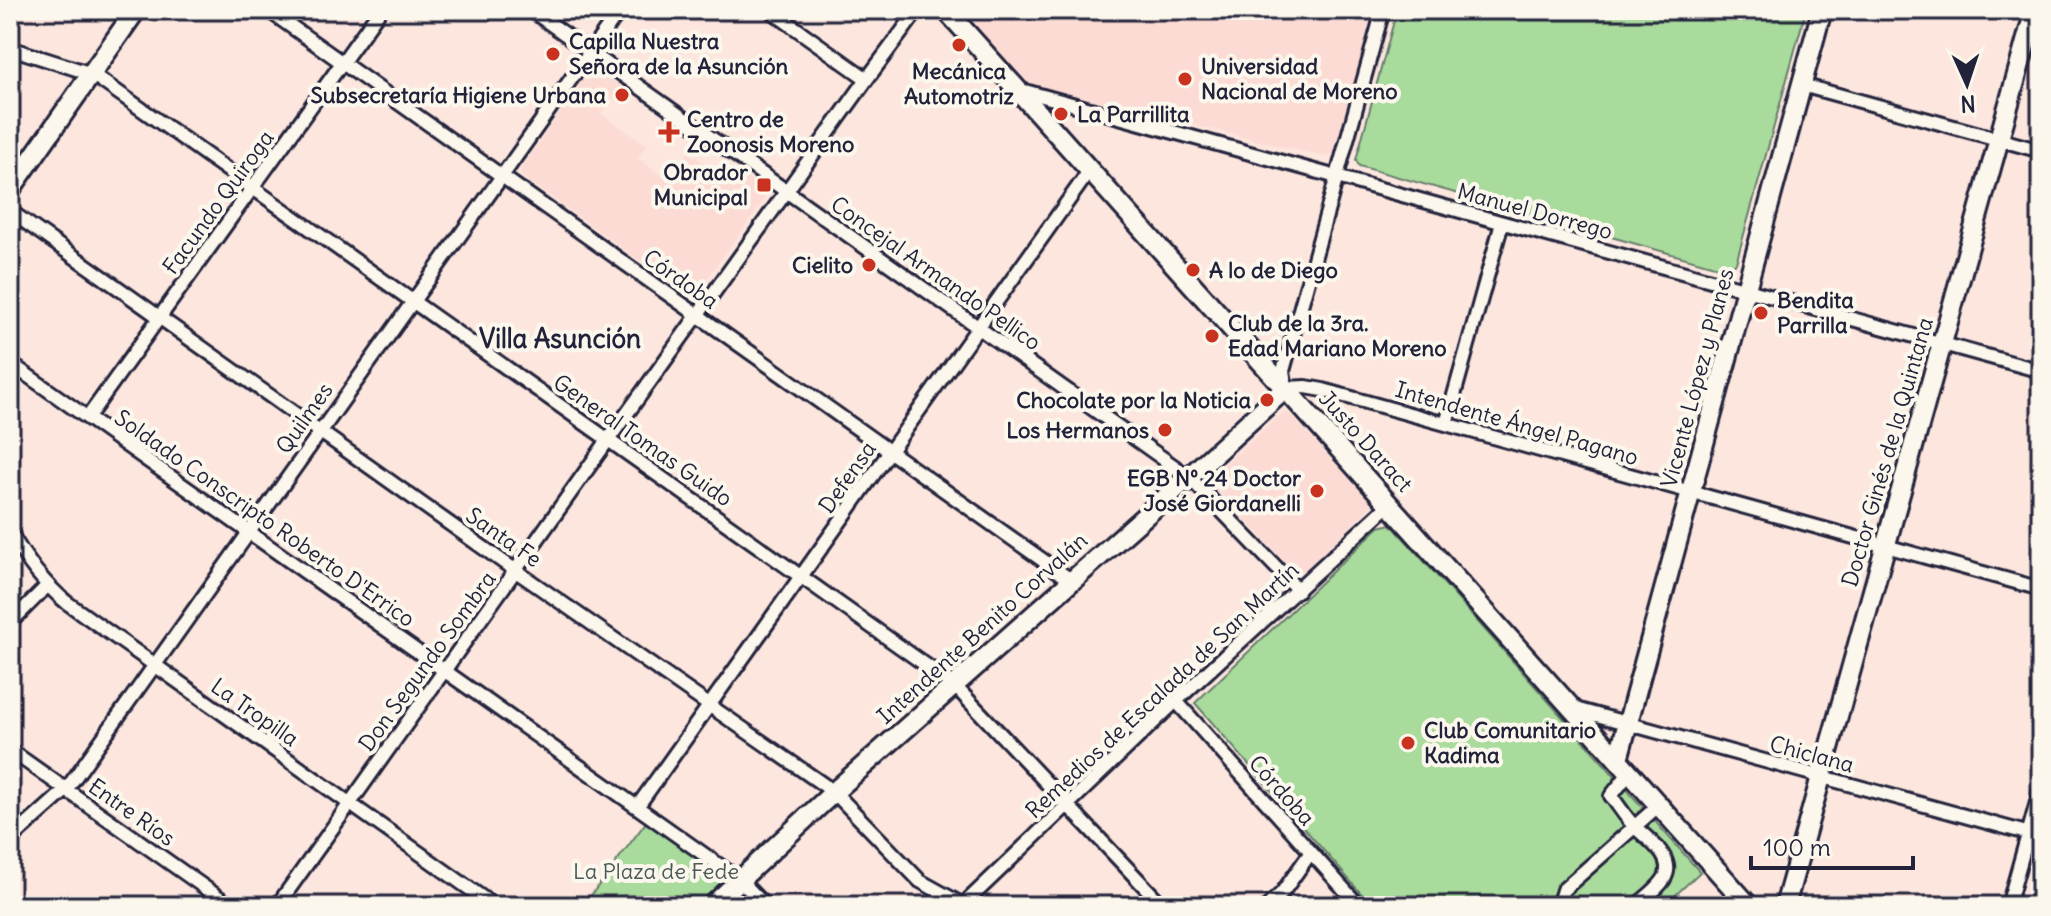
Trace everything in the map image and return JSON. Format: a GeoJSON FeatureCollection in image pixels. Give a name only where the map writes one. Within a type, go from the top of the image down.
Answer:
{"type":"FeatureCollection","features":[{"type":"Feature","properties":{"kind":"street"},"geometry":{"type":"LineString","coordinates":[[10,190],[136,10]]}},
{"type":"Feature","properties":{"kind":"street","name":"Córdoba"},"geometry":{"type":"LineString","coordinates":[[268,10],[1072,581]]}},
{"type":"Feature","properties":{"kind":"street","name":"Facundo Quiroga"},"geometry":{"type":"LineString","coordinates":[[88,417],[380,10]]}},
{"type":"Feature","properties":{"kind":"street","name":"Concejal Armando Pellico"},"geometry":{"type":"LineString","coordinates":[[531,10],[1189,477],[1298,590]]}},
{"type":"Feature","properties":{"kind":"street","name":"Quilmes"},"geometry":{"type":"LineString","coordinates":[[10,840],[66,790],[620,10]]}},
{"type":"Feature","properties":{"kind":"street"},"geometry":{"type":"LineString","coordinates":[[770,10],[867,79]]}},
{"type":"Feature","properties":{"kind":"street","name":"Don Segundo Sombra"},"geometry":{"type":"LineString","coordinates":[[277,906],[918,10]]}},
{"type":"Feature","properties":{"kind":"street","name":"Justo Daract"},"geometry":{"type":"LineString","coordinates":[[946,10],[1749,906]]}},
{"type":"Feature","properties":{"kind":"street"},"geometry":{"type":"LineString","coordinates":[[1286,388],[1283,371],[1383,10]]}},
{"type":"Feature","properties":{"kind":"street","name":"Vicente López y Planes"},"geometry":{"type":"LineString","coordinates":[[1624,766],[1628,724],[1822,10]]}},
{"type":"Feature","properties":{"kind":"street","name":"Doctor Ginés de la Quintana"},"geometry":{"type":"LineString","coordinates":[[1785,906],[2035,10]]}},
{"type":"Feature","properties":{"kind":"street","name":"General Tomas Guido"},"geometry":{"type":"LineString","coordinates":[[10,48],[92,74],[954,685],[1163,906]]}},
{"type":"Feature","properties":{"kind":"street"},"geometry":{"type":"LineString","coordinates":[[1802,85],[2041,151]]}},
{"type":"Feature","properties":{"kind":"street","name":"Manuel Dorrego"},"geometry":{"type":"LineString","coordinates":[[1018,89],[2041,371]]}},
{"type":"Feature","properties":{"kind":"street","name":"Defensa"},"geometry":{"type":"LineString","coordinates":[[637,807],[1090,170]]}},
{"type":"Feature","properties":{"kind":"street","name":"Santa Fe"},"geometry":{"type":"LineString","coordinates":[[10,211],[516,571],[834,792],[920,881],[963,906]]}},
{"type":"Feature","properties":{"kind":"street"},"geometry":{"type":"LineString","coordinates":[[1446,424],[1502,223]]}},
{"type":"Feature","properties":{"kind":"street","name":"Soldado Conscripto Roberto D'Errico"},"geometry":{"type":"LineString","coordinates":[[10,363],[740,880],[765,906]]}},
{"type":"Feature","properties":{"kind":"street","name":"Intendente Ángel Pagano"},"geometry":{"type":"LineString","coordinates":[[1286,388],[1323,390],[2041,589]]}},
{"type":"Feature","properties":{"kind":"street","name":"Intendente Benito Corvalán"},"geometry":{"type":"LineString","coordinates":[[712,906],[834,792],[1286,388]]}},
{"type":"Feature","properties":{"kind":"street","name":"Remedios de Escalada de San Martín"},"geometry":{"type":"LineString","coordinates":[[963,906],[1176,701],[1390,504]]}},
{"type":"Feature","properties":{"kind":"street","name":"La Tropilla"},"geometry":{"type":"LineString","coordinates":[[10,532],[47,586],[66,602],[494,906]]}},
{"type":"Feature","properties":{"kind":"street"},"geometry":{"type":"LineString","coordinates":[[10,623],[47,586]]}},
{"type":"Feature","properties":{"kind":"street","name":"Córdoba"},"geometry":{"type":"LineString","coordinates":[[1176,701],[1359,906]]}},
{"type":"Feature","properties":{"kind":"street","name":"Chiclana"},"geometry":{"type":"LineString","coordinates":[[1572,709],[2035,836]]}},
{"type":"Feature","properties":{"kind":"street","name":"Entre Ríos"},"geometry":{"type":"LineString","coordinates":[[10,750],[231,906]]}},
{"type":"Feature","properties":{"kind":"street"},"geometry":{"type":"LineString","coordinates":[[1624,766],[1611,796],[1634,826],[1656,844],[1666,861],[1667,870],[1665,878],[1636,906]]}},
{"type":"Feature","properties":{"kind":"street"},"geometry":{"type":"LineString","coordinates":[[2008,906],[2035,836],[2041,788]]}},
{"type":"Feature","properties":{"kind":"street"},"geometry":{"type":"LineString","coordinates":[[1558,906],[1563,890],[1659,805]]}},
{"type":"Feature","properties":{"kind":"street"},"geometry":{"type":"LineString","coordinates":[[1268,906],[1282,893],[1311,852]]}},
{"type":"Feature","properties":{"kind":"shaded area","name":"Universidad Nacional de Moreno"},"geometry":{"type":"Polygon","coordinates":[[[953,10],[1373,10],[1334,153],[1325,157],[1027,84],[1006,74],[953,10]]]}},
{"type":"Feature","properties":{"kind":"shaded area","name":"Obrador Municipal"},"geometry":{"type":"Polygon","coordinates":[[[594,69],[620,86],[601,114],[647,145],[638,158],[668,181],[688,152],[731,181],[738,171],[764,191],[764,200],[696,294],[690,296],[521,176],[521,169],[589,70],[594,69]]]}},
{"type":"Feature","properties":{"kind":"shaded area","name":"EGB Nº 24 Doctor José Giordanelli"},"geometry":{"type":"Polygon","coordinates":[[[1286,410],[1373,504],[1303,572],[1294,572],[1208,479],[1286,410]]]}},
{"type":"Feature","properties":{"kind":"green space"},"geometry":{"type":"Polygon","coordinates":[[[1397,10],[1806,10],[1736,263],[1725,269],[1359,166],[1356,160],[1397,10]]]}},
{"type":"Feature","properties":{"kind":"green space","name":"Club Comunitario Kadima"},"geometry":{"type":"Polygon","coordinates":[[[1391,524],[1700,872],[1664,906],[1372,906],[1195,703],[1379,527],[1391,524]]]}},
{"type":"Feature","properties":{"kind":"green space","name":"La Plaza de Fede"},"geometry":{"type":"Polygon","coordinates":[[[647,821],[727,879],[696,906],[583,906],[647,821]]]}},
{"type":"Feature","properties":{"kind":"place","name":"Mecánica Automotriz"},"geometry":{"type":"Point","coordinates":[959,45]}},
{"type":"Feature","properties":{"kind":"place","name":"Capilla Nuestra Señora de la Asunción"},"geometry":{"type":"Point","coordinates":[553,54]}},
{"type":"Feature","properties":{"kind":"place","name":"Universidad Nacional de Moreno"},"geometry":{"type":"Point","coordinates":[1185,79]}},
{"type":"Feature","properties":{"kind":"place","name":"Subsecretaría Higiene Urbana"},"geometry":{"type":"Point","coordinates":[622,95]}},
{"type":"Feature","properties":{"kind":"place","name":"La Parrillita"},"geometry":{"type":"Point","coordinates":[1061,114]}},
{"type":"Feature","properties":{"kind":"place","name":"Centro de Zoonosis Moreno"},"geometry":{"type":"Point","coordinates":[669,132]}},
{"type":"Feature","properties":{"kind":"place","name":"Obrador Municipal"},"geometry":{"type":"Point","coordinates":[764,185]}},
{"type":"Feature","properties":{"kind":"place","name":"Cielito"},"geometry":{"type":"Point","coordinates":[869,265]}},
{"type":"Feature","properties":{"kind":"place","name":"A lo de Diego"},"geometry":{"type":"Point","coordinates":[1193,270]}},
{"type":"Feature","properties":{"kind":"place","name":"Bendita Parrilla"},"geometry":{"type":"Point","coordinates":[1761,313]}},
{"type":"Feature","properties":{"kind":"place","name":"Club de la 3ra. Edad Mariano Moreno"},"geometry":{"type":"Point","coordinates":[1212,336]}},
{"type":"Feature","properties":{"kind":"place","name":"Chocolate por la Noticia"},"geometry":{"type":"Point","coordinates":[1267,400]}},
{"type":"Feature","properties":{"kind":"place","name":"Los Hermanos"},"geometry":{"type":"Point","coordinates":[1165,430]}},
{"type":"Feature","properties":{"kind":"place","name":"EGB Nº 24 Doctor José Giordanelli"},"geometry":{"type":"Point","coordinates":[1317,491]}},
{"type":"Feature","properties":{"kind":"place","name":"Club Comunitario Kadima"},"geometry":{"type":"Point","coordinates":[1408,743]}},
{"type":"Feature","properties":{"kind":"district","name":"Villa Asunción"},"geometry":{"type":"Point","coordinates":[560,339]}}]}
